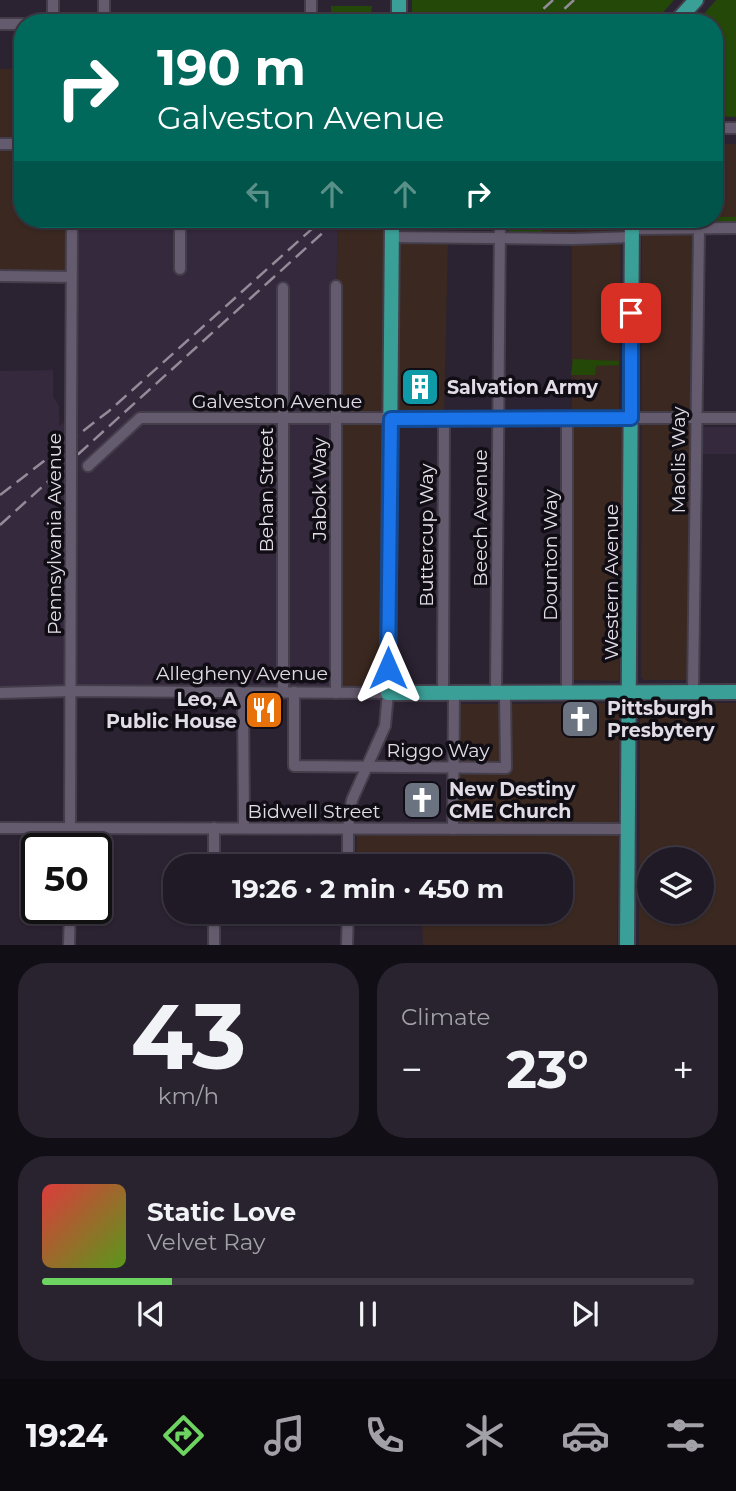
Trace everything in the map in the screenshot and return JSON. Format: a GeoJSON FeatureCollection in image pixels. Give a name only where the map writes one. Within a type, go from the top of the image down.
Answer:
{"type":"FeatureCollection","features":[{"type":"Feature","properties":{"kind":"main road"},"geometry":{"type":"LineString","coordinates":[[683,14],[696,0]]}},
{"type":"Feature","properties":{"kind":"main road"},"geometry":{"type":"LineString","coordinates":[[388,693],[392,228]]}},
{"type":"Feature","properties":{"kind":"main road","name":"Western Avenue"},"geometry":{"type":"LineString","coordinates":[[627,945],[632,228]]}},
{"type":"Feature","properties":{"kind":"main road","name":"Allegheny Avenue"},"geometry":{"type":"LineString","coordinates":[[388,693],[736,692]]}},
{"type":"Feature","properties":{"kind":"street","name":"Pennsylvania Avenue"},"geometry":{"type":"LineString","coordinates":[[70,833],[72,228]]}},
{"type":"Feature","properties":{"kind":"street"},"geometry":{"type":"LineString","coordinates":[[180,228],[180,269]]}},
{"type":"Feature","properties":{"kind":"street","name":"Beech Avenue"},"geometry":{"type":"LineString","coordinates":[[500,228],[498,419],[501,692]]}},
{"type":"Feature","properties":{"kind":"street"},"geometry":{"type":"LineString","coordinates":[[392,237],[573,239],[632,228],[736,228]]}},
{"type":"Feature","properties":{"kind":"street","name":"Maolis Way"},"geometry":{"type":"LineString","coordinates":[[693,692],[699,228]]}},
{"type":"Feature","properties":{"kind":"street"},"geometry":{"type":"LineString","coordinates":[[0,276],[71,277]]}},
{"type":"Feature","properties":{"kind":"street","name":"Jabok Way"},"geometry":{"type":"LineString","coordinates":[[336,286],[336,692]]}},
{"type":"Feature","properties":{"kind":"street","name":"Behan Street"},"geometry":{"type":"LineString","coordinates":[[284,288],[283,419],[289,692],[294,766]]}},
{"type":"Feature","properties":{"kind":"street","name":"Galveston Avenue"},"geometry":{"type":"LineString","coordinates":[[88,466],[140,418],[736,418]]}},
{"type":"Feature","properties":{"kind":"street","name":"Dounton Way"},"geometry":{"type":"LineString","coordinates":[[567,418],[567,691]]}},
{"type":"Feature","properties":{"kind":"street","name":"Buttercup Way"},"geometry":{"type":"LineString","coordinates":[[444,419],[448,693],[454,768],[453,828]]}},
{"type":"Feature","properties":{"kind":"street"},"geometry":{"type":"LineString","coordinates":[[243,692],[244,828]]}},
{"type":"Feature","properties":{"kind":"street","name":"Riggo Way"},"geometry":{"type":"LineString","coordinates":[[294,766],[506,768],[501,692]]}},
{"type":"Feature","properties":{"kind":"street","name":"Allegheny Avenue"},"geometry":{"type":"LineString","coordinates":[[0,693],[388,693]]}},
{"type":"Feature","properties":{"kind":"street"},"geometry":{"type":"LineString","coordinates":[[348,854],[352,800],[385,726],[388,693]]}},
{"type":"Feature","properties":{"kind":"street","name":"Bidwell Street"},"geometry":{"type":"LineString","coordinates":[[0,828],[628,829]]}},
{"type":"Feature","properties":{"kind":"street"},"geometry":{"type":"LineString","coordinates":[[214,828],[214,854]]}},
{"type":"Feature","properties":{"kind":"street"},"geometry":{"type":"LineString","coordinates":[[69,945],[70,924]]}},
{"type":"Feature","properties":{"kind":"street"},"geometry":{"type":"LineString","coordinates":[[214,924],[214,945]]}},
{"type":"Feature","properties":{"kind":"street"},"geometry":{"type":"LineString","coordinates":[[347,945],[348,924]]}},
{"type":"Feature","properties":{"kind":"shaded area"},"geometry":{"type":"Polygon","coordinates":[[[14,68],[14,228],[72,228],[71,277],[0,276],[0,69],[14,68]]]}},
{"type":"Feature","properties":{"kind":"shaded area"},"geometry":{"type":"Polygon","coordinates":[[[723,144],[736,144],[736,224],[723,224],[723,144]]]}},
{"type":"Feature","properties":{"kind":"shaded area"},"geometry":{"type":"Polygon","coordinates":[[[72,228],[338,228],[336,693],[0,693],[0,371],[53,370],[53,397],[59,406],[59,426],[71,417],[72,228]]]}},
{"type":"Feature","properties":{"kind":"shaded area"},"geometry":{"type":"Polygon","coordinates":[[[338,228],[392,228],[392,237],[448,238],[444,419],[391,419],[388,693],[336,693],[338,228]]]}},
{"type":"Feature","properties":{"kind":"shaded area"},"geometry":{"type":"Polygon","coordinates":[[[509,228],[621,228],[619,408],[624,425],[624,447],[617,681],[572,680],[572,235],[509,234],[509,228]]]}},
{"type":"Feature","properties":{"kind":"shaded area"},"geometry":{"type":"Polygon","coordinates":[[[642,228],[697,228],[691,680],[644,680],[641,677],[642,228]]]}},
{"type":"Feature","properties":{"kind":"shaded area"},"geometry":{"type":"Polygon","coordinates":[[[699,427],[736,427],[736,454],[699,454],[699,427]]]}},
{"type":"Feature","properties":{"kind":"shaded area"},"geometry":{"type":"Polygon","coordinates":[[[642,702],[736,703],[736,945],[639,945],[639,924],[714,924],[714,847],[639,847],[642,702]]]}},
{"type":"Feature","properties":{"kind":"shaded area"},"geometry":{"type":"Polygon","coordinates":[[[619,703],[617,945],[423,945],[422,924],[573,924],[573,854],[356,854],[357,835],[459,833],[460,704],[619,703]]]}},
{"type":"Feature","properties":{"kind":"green space"},"geometry":{"type":"Polygon","coordinates":[[[412,0],[674,0],[662,14],[412,14],[412,0]]]}},
{"type":"Feature","properties":{"kind":"green space"},"geometry":{"type":"Polygon","coordinates":[[[716,0],[736,0],[736,117],[723,116],[723,14],[704,14],[716,0]]]}},
{"type":"Feature","properties":{"kind":"green space"},"geometry":{"type":"Polygon","coordinates":[[[331,6],[372,6],[371,14],[331,14],[331,6]]]}},
{"type":"Feature","properties":{"kind":"green space"},"geometry":{"type":"Polygon","coordinates":[[[723,217],[736,217],[736,224],[723,224],[723,217]]]}},
{"type":"Feature","properties":{"kind":"green space"},"geometry":{"type":"Polygon","coordinates":[[[509,228],[542,228],[541,233],[509,234],[509,228]]]}},
{"type":"Feature","properties":{"kind":"green space"},"geometry":{"type":"Polygon","coordinates":[[[573,359],[619,361],[619,365],[596,366],[595,375],[571,375],[573,359]]]}},
{"type":"Feature","properties":{"kind":"railway"},"geometry":{"type":"LineString","coordinates":[[538,14],[553,0]]}},
{"type":"Feature","properties":{"kind":"railway"},"geometry":{"type":"LineString","coordinates":[[559,14],[574,0]]}},
{"type":"Feature","properties":{"kind":"railway"},"geometry":{"type":"LineString","coordinates":[[0,495],[109,411],[313,228]]}},
{"type":"Feature","properties":{"kind":"railway"},"geometry":{"type":"LineString","coordinates":[[0,525],[328,228]]}},
{"type":"Feature","properties":{"kind":"place","name":"Salvation Army"},"geometry":{"type":"Point","coordinates":[420,387]}},
{"type":"Feature","properties":{"kind":"place","name":"Leo, A Public House"},"geometry":{"type":"Point","coordinates":[264,710]}},
{"type":"Feature","properties":{"kind":"place","name":"Pittsburgh Presbytery"},"geometry":{"type":"Point","coordinates":[580,719]}},
{"type":"Feature","properties":{"kind":"place","name":"New Destiny CME Church"},"geometry":{"type":"Point","coordinates":[422,800]}},
{"type":"Feature","properties":{"kind":"route"},"geometry":{"type":"LineString","coordinates":[[388,668],[391,419],[631,418],[631,313]]}}]}
